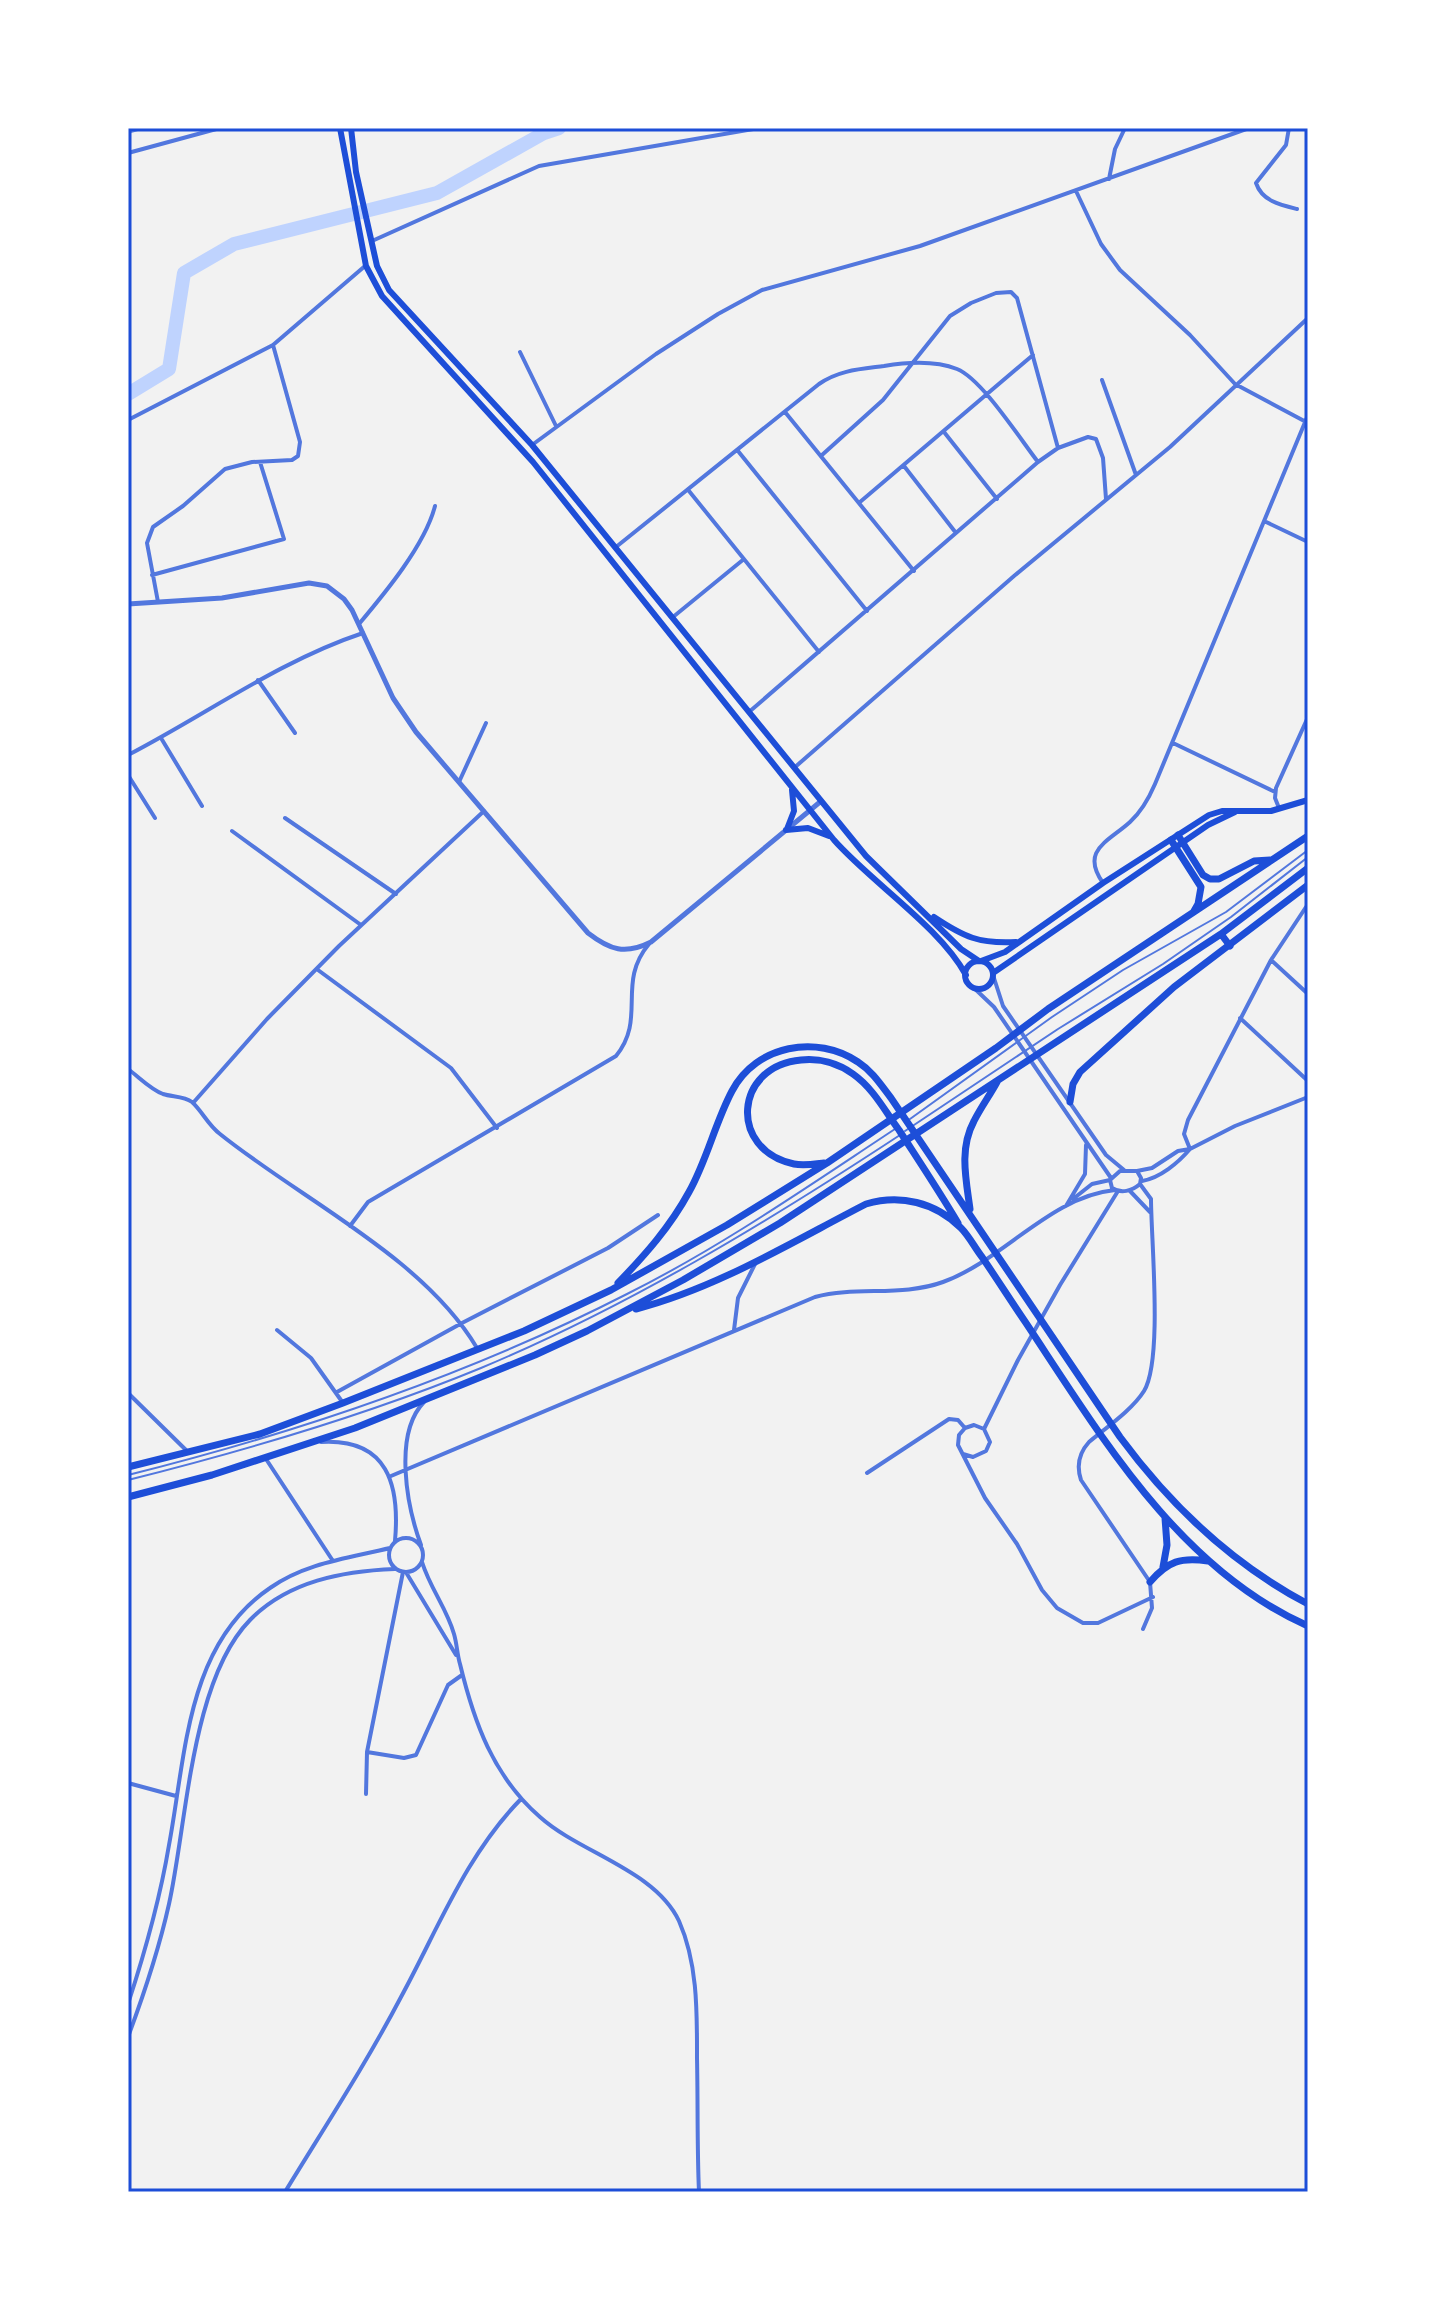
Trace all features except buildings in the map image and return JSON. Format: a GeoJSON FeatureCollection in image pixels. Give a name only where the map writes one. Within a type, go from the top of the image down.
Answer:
{"type":"FeatureCollection","features":[{"type":"Feature","properties":{"kind":"main road"},"geometry":{"type":"LineString","coordinates":[[340,128],[366,266],[389,306],[525,453],[834,840],[862,870],[913,915],[966,975],[968,983],[974,988],[985,987],[991,982],[993,974],[990,967],[961,949],[866,856],[532,445],[399,303],[381,275],[366,219],[351,128]]}},
{"type":"Feature","properties":{"kind":"main road"},"geometry":{"type":"LineString","coordinates":[[786,830],[793,818],[795,804],[789,784]]}},
{"type":"Feature","properties":{"kind":"main road"},"geometry":{"type":"LineString","coordinates":[[966,975],[971,964],[997,956],[1020,942],[1103,883],[1209,815],[1222,811],[1280,810],[1308,800]]}},
{"type":"Feature","properties":{"kind":"main road"},"geometry":{"type":"LineString","coordinates":[[993,974],[1208,825],[1235,812]]}},
{"type":"Feature","properties":{"kind":"main road"},"geometry":{"type":"LineString","coordinates":[[786,830],[800,827],[815,829],[834,840]]}},
{"type":"Feature","properties":{"kind":"main road"},"geometry":{"type":"LineString","coordinates":[[128,1467],[190,1454],[260,1434],[478,1351],[611,1290],[727,1225],[827,1163],[999,1050],[1308,836]]}},
{"type":"Feature","properties":{"kind":"main road"},"geometry":{"type":"LineString","coordinates":[[1175,837],[1183,843],[1203,875],[1210,879],[1219,879],[1254,861],[1273,860]]}},
{"type":"Feature","properties":{"kind":"main road"},"geometry":{"type":"LineString","coordinates":[[1175,837],[1175,848],[1201,887],[1198,904],[1191,915]]}},
{"type":"Feature","properties":{"kind":"main road"},"geometry":{"type":"LineString","coordinates":[[970,1211],[965,1148],[975,1118],[998,1081],[1012,1066],[1063,1038],[1221,934],[1308,868]]}},
{"type":"Feature","properties":{"kind":"main road"},"geometry":{"type":"LineString","coordinates":[[1070,1102],[1073,1084],[1085,1067],[1163,995],[1308,885]]}},
{"type":"Feature","properties":{"kind":"main road"},"geometry":{"type":"LineString","coordinates":[[921,908],[971,939],[1020,942]]}},
{"type":"Feature","properties":{"kind":"main road"},"geometry":{"type":"LineString","coordinates":[[1221,934],[1230,946]]}},
{"type":"Feature","properties":{"kind":"main road"},"geometry":{"type":"LineString","coordinates":[[611,1290],[648,1252],[679,1210],[703,1164],[732,1090],[741,1077],[764,1057],[795,1047],[829,1049],[860,1063],[891,1098],[1150,1477],[1234,1558],[1308,1604]]}},
{"type":"Feature","properties":{"kind":"main road"},"geometry":{"type":"LineString","coordinates":[[827,1163],[794,1164],[780,1159],[753,1135],[746,1111],[754,1086],[771,1068],[797,1060],[826,1061],[853,1073],[866,1085],[1081,1406],[1165,1516],[1211,1562],[1254,1597],[1308,1626]]}},
{"type":"Feature","properties":{"kind":"main road"},"geometry":{"type":"LineString","coordinates":[[128,1497],[212,1475],[387,1417],[430,1396],[535,1355],[623,1312],[769,1230],[998,1081]]}},
{"type":"Feature","properties":{"kind":"main road"},"geometry":{"type":"LineString","coordinates":[[623,1312],[677,1295],[759,1259],[866,1204],[885,1199],[921,1203],[961,1228]]}},
{"type":"Feature","properties":{"kind":"main road"},"geometry":{"type":"LineString","coordinates":[[1150,1582],[1163,1567],[1167,1545],[1165,1516]]}},
{"type":"Feature","properties":{"kind":"main road"},"geometry":{"type":"LineString","coordinates":[[1163,1567],[1188,1560],[1211,1562]]}},
{"type":"Feature","properties":{"kind":"street"},"geometry":{"type":"LineString","coordinates":[[128,153],[220,128]]}},
{"type":"Feature","properties":{"kind":"street"},"geometry":{"type":"LineString","coordinates":[[372,241],[539,166],[759,128]]}},
{"type":"Feature","properties":{"kind":"street"},"geometry":{"type":"LineString","coordinates":[[1109,179],[1115,149],[1125,128]]}},
{"type":"Feature","properties":{"kind":"street"},"geometry":{"type":"LineString","coordinates":[[532,445],[656,354],[762,290],[920,246],[1249,128]]}},
{"type":"Feature","properties":{"kind":"street"},"geometry":{"type":"LineString","coordinates":[[1289,128],[1286,145],[1256,183],[1265,197],[1297,209]]}},
{"type":"Feature","properties":{"kind":"street"},"geometry":{"type":"LineString","coordinates":[[1076,191],[1096,237],[1111,261],[1190,335],[1235,384],[1306,422]]}},
{"type":"Feature","properties":{"kind":"street"},"geometry":{"type":"LineString","coordinates":[[128,420],[273,345],[366,266]]}},
{"type":"Feature","properties":{"kind":"street"},"geometry":{"type":"LineString","coordinates":[[822,455],[883,400],[950,316],[971,303],[1004,291],[1017,298],[1058,448]]}},
{"type":"Feature","properties":{"kind":"street"},"geometry":{"type":"LineString","coordinates":[[794,768],[1014,576],[1192,427],[1308,318]]}},
{"type":"Feature","properties":{"kind":"street"},"geometry":{"type":"LineString","coordinates":[[158,602],[147,543],[153,527],[219,473],[260,462],[292,460],[300,450],[290,400],[273,345]]}},
{"type":"Feature","properties":{"kind":"street"},"geometry":{"type":"LineString","coordinates":[[520,352],[556,426]]}},
{"type":"Feature","properties":{"kind":"street"},"geometry":{"type":"LineString","coordinates":[[860,502],[1033,355]]}},
{"type":"Feature","properties":{"kind":"street"},"geometry":{"type":"LineString","coordinates":[[616,547],[835,374],[912,362],[958,369],[986,395],[1038,462]]}},
{"type":"Feature","properties":{"kind":"street"},"geometry":{"type":"LineString","coordinates":[[1102,380],[1136,475]]}},
{"type":"Feature","properties":{"kind":"street"},"geometry":{"type":"LineString","coordinates":[[785,412],[914,571]]}},
{"type":"Feature","properties":{"kind":"street"},"geometry":{"type":"LineString","coordinates":[[1103,883],[1094,869],[1097,851],[1145,803],[1173,743],[1308,415]]}},
{"type":"Feature","properties":{"kind":"street"},"geometry":{"type":"LineString","coordinates":[[944,432],[997,499]]}},
{"type":"Feature","properties":{"kind":"street"},"geometry":{"type":"LineString","coordinates":[[749,712],[1058,448],[1088,437],[1096,439],[1103,458],[1106,500]]}},
{"type":"Feature","properties":{"kind":"street"},"geometry":{"type":"LineString","coordinates":[[738,451],[867,611]]}},
{"type":"Feature","properties":{"kind":"street"},"geometry":{"type":"LineString","coordinates":[[152,575],[284,539],[260,462]]}},
{"type":"Feature","properties":{"kind":"street"},"geometry":{"type":"LineString","coordinates":[[904,466],[956,533]]}},
{"type":"Feature","properties":{"kind":"street"},"geometry":{"type":"LineString","coordinates":[[689,491],[819,652]]}},
{"type":"Feature","properties":{"kind":"street"},"geometry":{"type":"LineString","coordinates":[[359,624],[401,569],[426,529],[435,506]]}},
{"type":"Feature","properties":{"kind":"street"},"geometry":{"type":"LineString","coordinates":[[1264,521],[1308,542]]}},
{"type":"Feature","properties":{"kind":"street"},"geometry":{"type":"LineString","coordinates":[[673,617],[744,559]]}},
{"type":"Feature","properties":{"kind":"street"},"geometry":{"type":"LineString","coordinates":[[128,604],[222,598],[302,584],[320,584],[344,599],[393,698],[416,732],[588,933],[613,949],[632,950],[651,942]]}},
{"type":"Feature","properties":{"kind":"street"},"geometry":{"type":"LineString","coordinates":[[128,755],[297,659],[363,633]]}},
{"type":"Feature","properties":{"kind":"street"},"geometry":{"type":"LineString","coordinates":[[258,680],[295,733]]}},
{"type":"Feature","properties":{"kind":"street"},"geometry":{"type":"LineString","coordinates":[[1280,810],[1275,792],[1308,717]]}},
{"type":"Feature","properties":{"kind":"street"},"geometry":{"type":"LineString","coordinates":[[459,782],[486,723]]}},
{"type":"Feature","properties":{"kind":"street"},"geometry":{"type":"LineString","coordinates":[[161,738],[202,806]]}},
{"type":"Feature","properties":{"kind":"street"},"geometry":{"type":"LineString","coordinates":[[1173,743],[1275,792]]}},
{"type":"Feature","properties":{"kind":"street"},"geometry":{"type":"LineString","coordinates":[[128,775],[155,818]]}},
{"type":"Feature","properties":{"kind":"street"},"geometry":{"type":"LineString","coordinates":[[350,1226],[368,1202],[497,1129],[616,1056],[629,1036],[632,1024],[630,983],[643,951],[820,802]]}},
{"type":"Feature","properties":{"kind":"street"},"geometry":{"type":"LineString","coordinates":[[193,1103],[267,1019],[361,925],[484,811]]}},
{"type":"Feature","properties":{"kind":"street"},"geometry":{"type":"LineString","coordinates":[[285,818],[396,894]]}},
{"type":"Feature","properties":{"kind":"street"},"geometry":{"type":"LineString","coordinates":[[232,831],[361,925]]}},
{"type":"Feature","properties":{"kind":"street"},"geometry":{"type":"LineString","coordinates":[[1190,1149],[1184,1134],[1188,1120],[1271,960],[1308,904]]}},
{"type":"Feature","properties":{"kind":"street"},"geometry":{"type":"LineString","coordinates":[[1271,960],[1308,994]]}},
{"type":"Feature","properties":{"kind":"street"},"geometry":{"type":"LineString","coordinates":[[318,970],[451,1068],[497,1129]]}},
{"type":"Feature","properties":{"kind":"street"},"geometry":{"type":"LineString","coordinates":[[993,974],[1003,1006],[1106,1155],[1124,1170],[1152,1168],[1178,1151],[1190,1149],[1235,1126],[1308,1097]]}},
{"type":"Feature","properties":{"kind":"street"},"geometry":{"type":"LineString","coordinates":[[974,988],[994,1007],[1116,1190]]}},
{"type":"Feature","properties":{"kind":"street"},"geometry":{"type":"LineString","coordinates":[[1240,1018],[1308,1081]]}},
{"type":"Feature","properties":{"kind":"street"},"geometry":{"type":"LineString","coordinates":[[128,1069],[159,1092],[193,1103],[222,1137],[350,1226],[440,1298],[462,1323],[478,1351]]}},
{"type":"Feature","properties":{"kind":"street"},"geometry":{"type":"LineString","coordinates":[[1065,1207],[1085,1174],[1086,1142]]}},
{"type":"Feature","properties":{"kind":"street"},"geometry":{"type":"LineString","coordinates":[[391,1476],[826,1294],[917,1289],[946,1281],[972,1268],[1065,1207],[1095,1193],[1130,1190],[1156,1177],[1190,1149]]}},
{"type":"Feature","properties":{"kind":"street"},"geometry":{"type":"LineString","coordinates":[[1065,1207],[1086,1188],[1111,1179],[1124,1170]]}},
{"type":"Feature","properties":{"kind":"street"},"geometry":{"type":"LineString","coordinates":[[1137,1171],[1150,1195],[1154,1239],[1151,1373],[1137,1400],[1089,1442],[1078,1464],[1081,1480],[1150,1582],[1153,1597],[1150,1615],[1143,1629]]}},
{"type":"Feature","properties":{"kind":"street"},"geometry":{"type":"LineString","coordinates":[[984,1429],[1018,1360],[1116,1190]]}},
{"type":"Feature","properties":{"kind":"street"},"geometry":{"type":"LineString","coordinates":[[1130,1190],[1150,1212]]}},
{"type":"Feature","properties":{"kind":"street"},"geometry":{"type":"LineString","coordinates":[[337,1392],[608,1248],[658,1215]]}},
{"type":"Feature","properties":{"kind":"street"},"geometry":{"type":"LineString","coordinates":[[734,1330],[742,1287],[759,1259]]}},
{"type":"Feature","properties":{"kind":"street"},"geometry":{"type":"LineString","coordinates":[[277,1330],[311,1358],[343,1403]]}},
{"type":"Feature","properties":{"kind":"street"},"geometry":{"type":"LineString","coordinates":[[128,1393],[190,1454]]}},
{"type":"Feature","properties":{"kind":"street"},"geometry":{"type":"LineString","coordinates":[[430,1396],[410,1421],[406,1470],[410,1508],[423,1550],[422,1562],[454,1632],[475,1721],[484,1744],[521,1799],[566,1837],[631,1873],[654,1890],[679,1921],[692,1964],[696,1997],[699,2192]]}},
{"type":"Feature","properties":{"kind":"street"},"geometry":{"type":"LineString","coordinates":[[867,1473],[949,1419],[958,1420],[965,1428]]}},
{"type":"Feature","properties":{"kind":"street"},"geometry":{"type":"LineString","coordinates":[[963,1454],[973,1457],[986,1451],[990,1442],[984,1429],[974,1425],[965,1428],[957,1440],[963,1454],[985,1498],[1017,1544],[1042,1590],[1057,1608],[1083,1623],[1098,1623],[1153,1597]]}},
{"type":"Feature","properties":{"kind":"street"},"geometry":{"type":"LineString","coordinates":[[307,1443],[339,1441],[358,1445],[391,1476],[398,1507],[395,1541],[390,1548],[389,1559],[395,1569]]}},
{"type":"Feature","properties":{"kind":"street"},"geometry":{"type":"LineString","coordinates":[[264,1457],[333,1561]]}},
{"type":"Feature","properties":{"kind":"street"},"geometry":{"type":"LineString","coordinates":[[395,1541],[411,1538],[421,1545]]}},
{"type":"Feature","properties":{"kind":"street"},"geometry":{"type":"LineString","coordinates":[[128,2004],[170,1844],[189,1725],[217,1644],[241,1612],[289,1576],[333,1561],[390,1548]]}},
{"type":"Feature","properties":{"kind":"street"},"geometry":{"type":"LineString","coordinates":[[128,2037],[160,1941],[206,1708],[219,1667],[237,1635],[264,1608],[297,1588],[352,1571],[416,1570],[422,1562]]}},
{"type":"Feature","properties":{"kind":"street"},"geometry":{"type":"LineString","coordinates":[[405,1572],[459,1661]]}},
{"type":"Feature","properties":{"kind":"street"},"geometry":{"type":"LineString","coordinates":[[366,1794],[367,1752],[405,1572]]}},
{"type":"Feature","properties":{"kind":"street"},"geometry":{"type":"LineString","coordinates":[[367,1752],[404,1758],[416,1755],[448,1685],[463,1675]]}},
{"type":"Feature","properties":{"kind":"street"},"geometry":{"type":"LineString","coordinates":[[128,1783],[177,1796]]}},
{"type":"Feature","properties":{"kind":"street"},"geometry":{"type":"LineString","coordinates":[[285,2192],[396,2007],[459,1885],[486,1840],[521,1799]]}},
{"type":"Feature","properties":{"kind":"street"},"geometry":{"type":"LineString","coordinates":[[170,1844],[180,1846]]}},
{"type":"Feature","properties":{"kind":"lane"},"geometry":{"type":"LineString","coordinates":[[1050,1013],[1226,912],[1308,850]]}},
{"type":"Feature","properties":{"kind":"lane"},"geometry":{"type":"LineString","coordinates":[[128,1477],[262,1444],[481,1368],[669,1277],[769,1220],[1012,1066],[1058,1029],[1163,964],[1231,917],[1308,857]]}},
{"type":"Feature","properties":{"kind":"lane"},"geometry":{"type":"LineString","coordinates":[[128,1477],[289,1431],[480,1363],[594,1311],[765,1216],[946,1096],[999,1050]]}},
{"type":"Feature","properties":{"kind":"waterway"},"geometry":{"type":"LineString","coordinates":[[128,394],[169,369],[184,273],[234,244],[437,193],[544,133],[559,128]]}},
{"type":"Feature","properties":{"kind":"railway"},"geometry":{"type":"LineString","coordinates":[[128,133],[144,128]]}}]}
